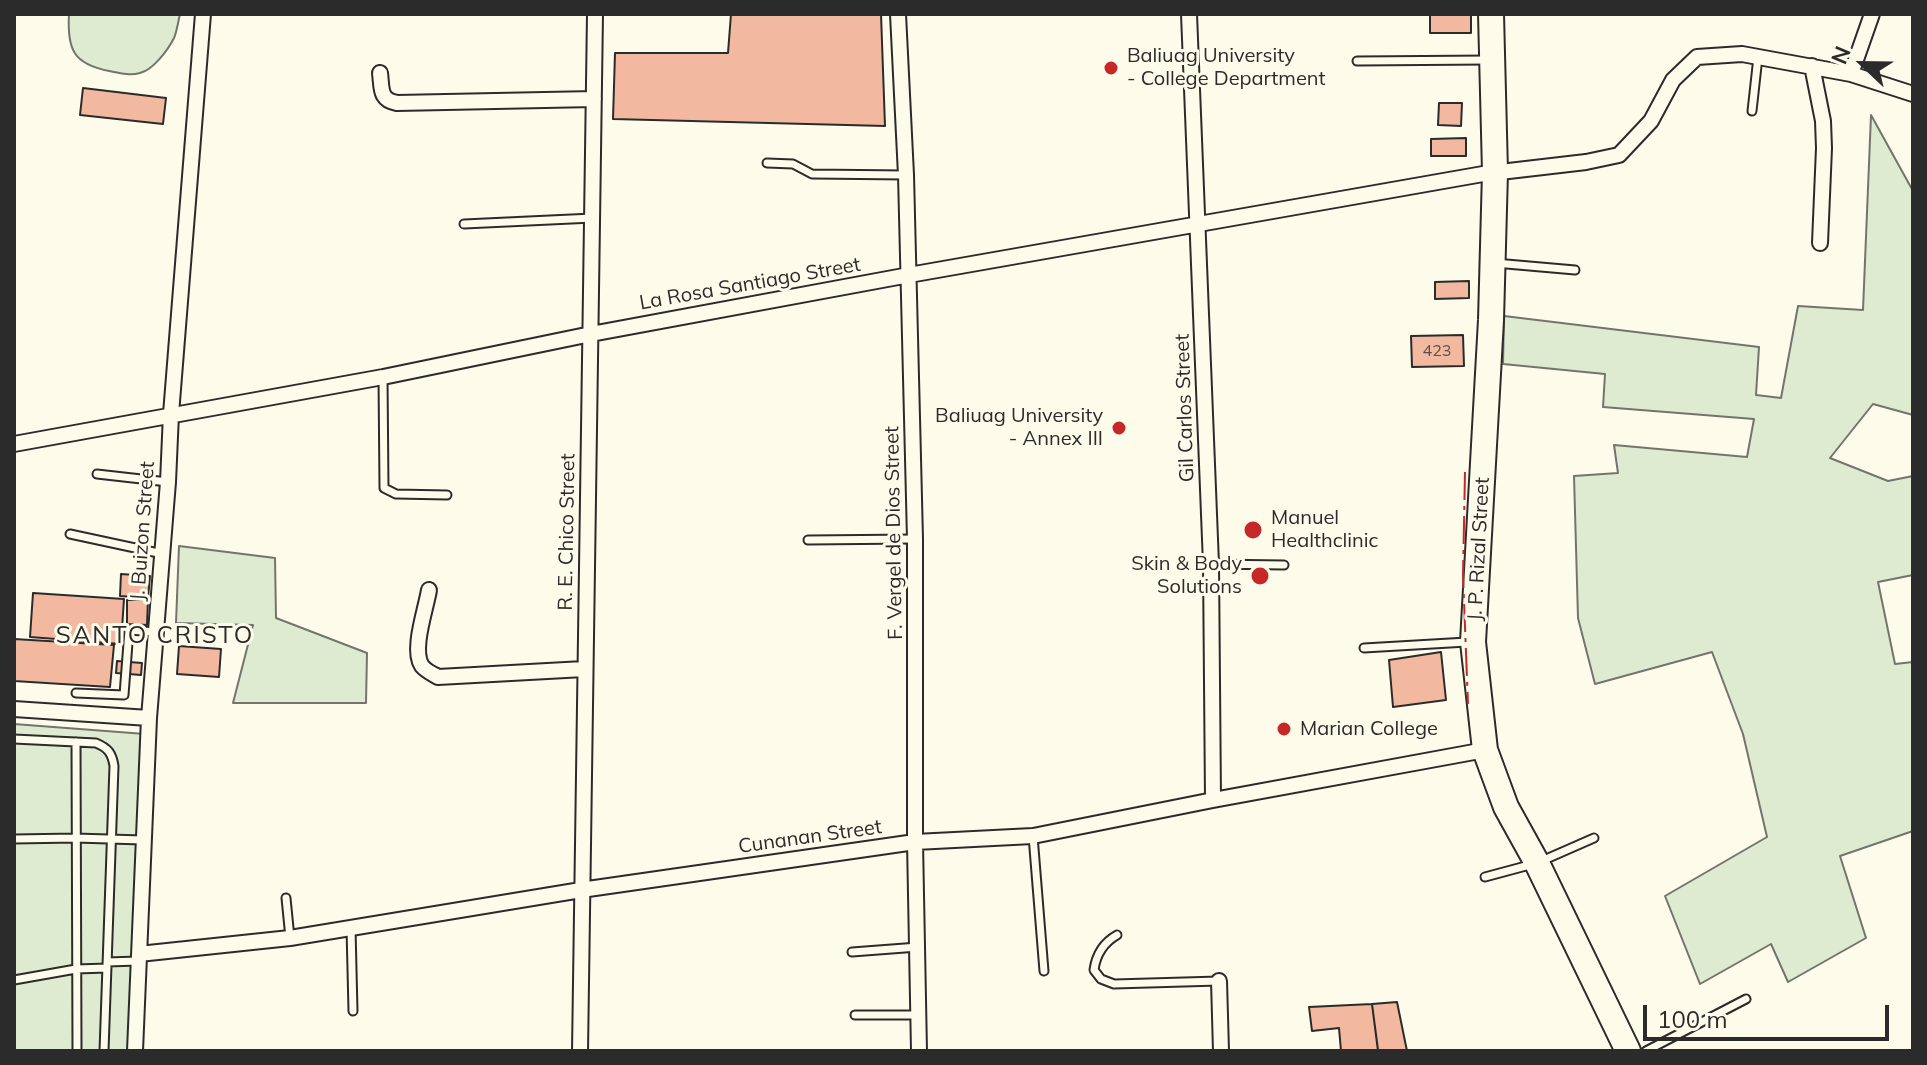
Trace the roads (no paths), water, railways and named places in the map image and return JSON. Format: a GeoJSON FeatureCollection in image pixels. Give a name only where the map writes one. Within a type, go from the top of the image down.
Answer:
{"type":"FeatureCollection","features":[{"type":"Feature","properties":{"kind":"main road","name":"J. P. Rizal Street"},"geometry":{"type":"LineString","coordinates":[[1491,14],[1495,172],[1493,263],[1473,642],[1485,750],[1506,807],[1537,863],[1628,1051]]}},
{"type":"Feature","properties":{"kind":"street","name":"J. Buizon Street"},"geometry":{"type":"LineString","coordinates":[[135,1051],[149,718],[203,14]]}},
{"type":"Feature","properties":{"kind":"street","name":"R. E. Chico Street"},"geometry":{"type":"LineString","coordinates":[[580,1051],[595,14]]}},
{"type":"Feature","properties":{"kind":"street","name":"F. Vergel de Dios Street"},"geometry":{"type":"LineString","coordinates":[[898,14],[906,175],[915,539],[919,1051]]}},
{"type":"Feature","properties":{"kind":"street","name":"Gil Carlos Street"},"geometry":{"type":"LineString","coordinates":[[1189,14],[1211,564],[1213,800]]}},
{"type":"Feature","properties":{"kind":"street"},"geometry":{"type":"LineString","coordinates":[[1851,74],[1872,14]]}},
{"type":"Feature","properties":{"kind":"street","name":"La Rosa Santiago Street"},"geometry":{"type":"LineString","coordinates":[[14,444],[383,377],[591,334],[909,275],[1495,172],[1586,162],[1619,155],[1651,121],[1673,80],[1697,57],[1742,54],[1758,57]]}},
{"type":"Feature","properties":{"kind":"street"},"geometry":{"type":"LineString","coordinates":[[1758,57],[1851,74],[1913,94]]}},
{"type":"Feature","properties":{"kind":"street"},"geometry":{"type":"LineString","coordinates":[[1812,66],[1823,121],[1820,243]]}},
{"type":"Feature","properties":{"kind":"street"},"geometry":{"type":"LineString","coordinates":[[380,73],[384,97],[397,103],[594,99]]}},
{"type":"Feature","properties":{"kind":"street"},"geometry":{"type":"LineString","coordinates":[[429,590],[417,651],[420,664],[438,677],[584,669]]}},
{"type":"Feature","properties":{"kind":"street"},"geometry":{"type":"LineString","coordinates":[[14,709],[149,718]]}},
{"type":"Feature","properties":{"kind":"street","name":"Cunanan Street"},"geometry":{"type":"LineString","coordinates":[[139,957],[290,938],[581,890],[915,842],[1033,836],[1485,750]]}},
{"type":"Feature","properties":{"kind":"street"},"geometry":{"type":"LineString","coordinates":[[1219,981],[1221,1051]]}},
{"type":"Feature","properties":{"kind":"lane"},"geometry":{"type":"LineString","coordinates":[[1752,111],[1758,57]]}},
{"type":"Feature","properties":{"kind":"lane"},"geometry":{"type":"LineString","coordinates":[[1357,61],[1491,60]]}},
{"type":"Feature","properties":{"kind":"lane"},"geometry":{"type":"LineString","coordinates":[[767,163],[793,164],[812,174],[906,175]]}},
{"type":"Feature","properties":{"kind":"lane"},"geometry":{"type":"LineString","coordinates":[[464,224],[593,218]]}},
{"type":"Feature","properties":{"kind":"lane"},"geometry":{"type":"LineString","coordinates":[[1493,263],[1575,270]]}},
{"type":"Feature","properties":{"kind":"lane"},"geometry":{"type":"LineString","coordinates":[[383,377],[384,488],[396,494],[447,495]]}},
{"type":"Feature","properties":{"kind":"lane"},"geometry":{"type":"LineString","coordinates":[[97,474],[168,482]]}},
{"type":"Feature","properties":{"kind":"lane"},"geometry":{"type":"LineString","coordinates":[[70,534],[163,554]]}},
{"type":"Feature","properties":{"kind":"lane"},"geometry":{"type":"LineString","coordinates":[[808,540],[915,539]]}},
{"type":"Feature","properties":{"kind":"lane"},"geometry":{"type":"LineString","coordinates":[[1211,564],[1284,565]]}},
{"type":"Feature","properties":{"kind":"lane"},"geometry":{"type":"LineString","coordinates":[[76,693],[124,695],[129,630],[156,632]]}},
{"type":"Feature","properties":{"kind":"lane"},"geometry":{"type":"LineString","coordinates":[[1364,648],[1473,642]]}},
{"type":"Feature","properties":{"kind":"lane"},"geometry":{"type":"LineString","coordinates":[[14,739],[96,743],[107,747],[113,756],[104,1051]]}},
{"type":"Feature","properties":{"kind":"lane"},"geometry":{"type":"LineString","coordinates":[[76,742],[77,1051]]}},
{"type":"Feature","properties":{"kind":"lane"},"geometry":{"type":"LineString","coordinates":[[1033,836],[1044,971]]}},
{"type":"Feature","properties":{"kind":"lane"},"geometry":{"type":"LineString","coordinates":[[1485,877],[1537,863],[1594,838]]}},
{"type":"Feature","properties":{"kind":"lane"},"geometry":{"type":"LineString","coordinates":[[14,839],[145,840]]}},
{"type":"Feature","properties":{"kind":"lane"},"geometry":{"type":"LineString","coordinates":[[286,898],[290,938]]}},
{"type":"Feature","properties":{"kind":"lane"},"geometry":{"type":"LineString","coordinates":[[351,928],[353,1011]]}},
{"type":"Feature","properties":{"kind":"lane"},"geometry":{"type":"LineString","coordinates":[[1117,935],[1107,941],[1096,959],[1094,970],[1101,979],[1114,984],[1219,981]]}},
{"type":"Feature","properties":{"kind":"lane"},"geometry":{"type":"LineString","coordinates":[[852,952],[918,947]]}},
{"type":"Feature","properties":{"kind":"lane"},"geometry":{"type":"LineString","coordinates":[[14,980],[139,957]]}},
{"type":"Feature","properties":{"kind":"lane"},"geometry":{"type":"LineString","coordinates":[[1646,1051],[1746,999]]}},
{"type":"Feature","properties":{"kind":"lane"},"geometry":{"type":"LineString","coordinates":[[855,1015],[918,1015]]}},
{"type":"Feature","properties":{"kind":"place","name":"Baliuag University - College Department"},"geometry":{"type":"Point","coordinates":[1111,68]}},
{"type":"Feature","properties":{"kind":"place","name":"Baliuag University - Annex III"},"geometry":{"type":"Point","coordinates":[1119,428]}},
{"type":"Feature","properties":{"kind":"place","name":"Manuel Healthclinic"},"geometry":{"type":"Point","coordinates":[1253,530]}},
{"type":"Feature","properties":{"kind":"place","name":"Skin & Body Solutions"},"geometry":{"type":"Point","coordinates":[1260,576]}},
{"type":"Feature","properties":{"kind":"place","name":"Marian College"},"geometry":{"type":"Point","coordinates":[1284,729]}},
{"type":"Feature","properties":{"kind":"district","name":"SANTO CRISTO"},"geometry":{"type":"Point","coordinates":[155,636]}}]}
